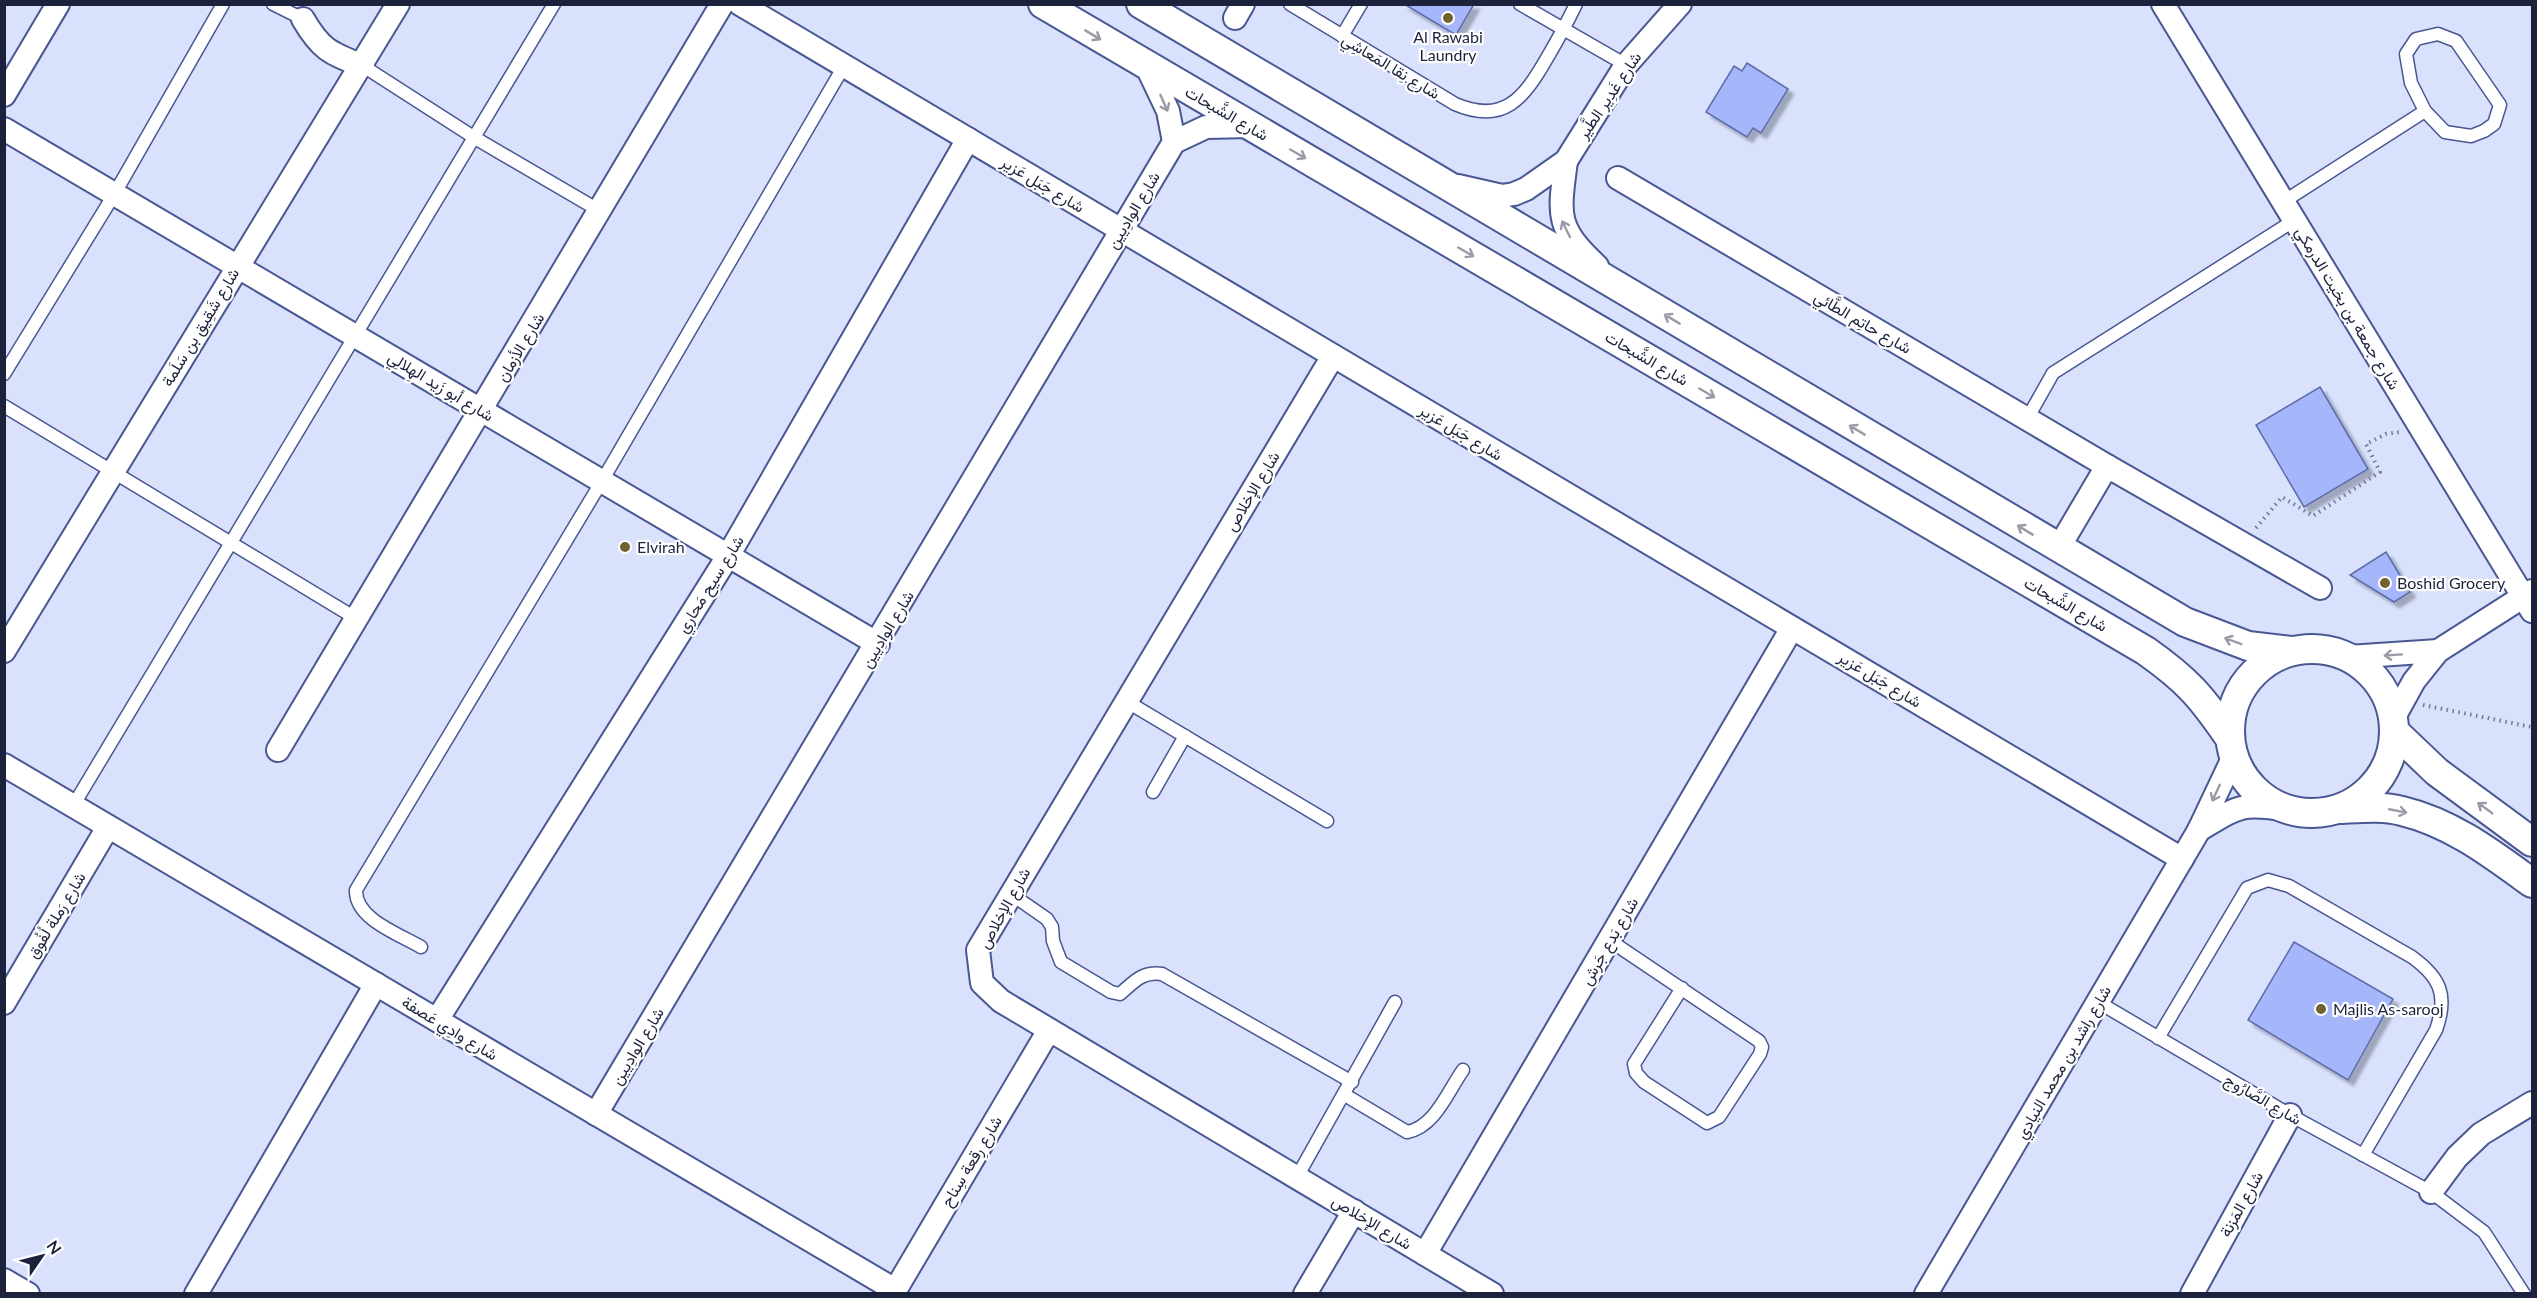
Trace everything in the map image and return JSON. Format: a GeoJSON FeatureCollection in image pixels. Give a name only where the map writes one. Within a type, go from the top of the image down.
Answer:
{"type":"FeatureCollection","features":[{"type":"Feature","properties":{"kind":"street"},"geometry":{"type":"LineString","coordinates":[[4,96],[58,4]]}},
{"type":"Feature","properties":{"kind":"street","name":"شارع شَقِيق بن سَلَمة"},"geometry":{"type":"LineString","coordinates":[[4,651],[237,266],[363,66],[398,4]]}},
{"type":"Feature","properties":{"kind":"street","name":"شارع الأزمان"},"geometry":{"type":"LineString","coordinates":[[278,750],[722,4]]}},
{"type":"Feature","properties":{"kind":"street","name":"شارع جَبَل عَزير"},"geometry":{"type":"LineString","coordinates":[[741,4],[2182,859]]}},
{"type":"Feature","properties":{"kind":"street","name":"شارع الشَّبحات"},"geometry":{"type":"LineString","coordinates":[[1043,4],[2146,651],[2181,676],[2204,699],[2231,746]]}},
{"type":"Feature","properties":{"kind":"street"},"geometry":{"type":"LineString","coordinates":[[1141,4],[2058,549],[2185,622],[2248,646],[2291,651],[2310,648],[2348,657],[2369,672],[2385,694],[2396,717],[2437,772],[2532,842]]}},
{"type":"Feature","properties":{"kind":"street","name":"شارع غَدِير الطَّير"},"geometry":{"type":"LineString","coordinates":[[1441,183],[1502,196],[1514,195],[1566,161],[1626,65],[1680,4]]}},
{"type":"Feature","properties":{"kind":"street","name":"شارع جمعة بن بخيت الدرمكي"},"geometry":{"type":"LineString","coordinates":[[2163,4],[2422,430],[2529,599]]}},
{"type":"Feature","properties":{"kind":"street"},"geometry":{"type":"LineString","coordinates":[[303,20],[317,43],[335,55],[363,66]]}},
{"type":"Feature","properties":{"kind":"street"},"geometry":{"type":"LineString","coordinates":[[1147,67],[1168,111],[1174,142],[1206,127],[1251,126]]}},
{"type":"Feature","properties":{"kind":"street","name":"شارع أبو زَيد الهِلالِي"},"geometry":{"type":"LineString","coordinates":[[4,129],[878,644]]}},
{"type":"Feature","properties":{"kind":"street","name":"شارع سيح مَحاري"},"geometry":{"type":"LineString","coordinates":[[437,1020],[728,556],[968,139]]}},
{"type":"Feature","properties":{"kind":"street","name":"شارع الوادِيين"},"geometry":{"type":"LineString","coordinates":[[596,1114],[878,644],[1174,142]]}},
{"type":"Feature","properties":{"kind":"street","name":"شارع غَدِير الطَّير"},"geometry":{"type":"LineString","coordinates":[[1566,161],[1560,205],[1566,231],[1580,251],[1619,287]]}},
{"type":"Feature","properties":{"kind":"street","name":"شارع حاتِم الطَّائي"},"geometry":{"type":"LineString","coordinates":[[1618,178],[2107,466],[2320,588]]}},
{"type":"Feature","properties":{"kind":"street","name":"شارع الإخلاص"},"geometry":{"type":"LineString","coordinates":[[1333,356],[978,950],[982,983],[1001,1001],[1492,1293]]}},
{"type":"Feature","properties":{"kind":"street"},"geometry":{"type":"LineString","coordinates":[[2058,549],[2107,466]]}},
{"type":"Feature","properties":{"kind":"street"},"geometry":{"type":"LineString","coordinates":[[2340,809],[2362,797],[2380,779],[2391,756],[2396,717],[2414,681],[2438,651],[2529,599]]}},
{"type":"Feature","properties":{"kind":"street","name":"شارع بَدع جَرش"},"geometry":{"type":"LineString","coordinates":[[1425,1254],[1792,628]]}},
{"type":"Feature","properties":{"kind":"street"},"geometry":{"type":"LineString","coordinates":[[2291,651],[2265,663],[2245,683],[2232,708],[2231,746],[2241,774],[2254,790],[2269,802],[2288,810],[2314,814],[2340,809],[2378,808],[2402,811],[2455,831],[2484,848],[2532,883]]}},
{"type":"Feature","properties":{"kind":"street"},"geometry":{"type":"LineString","coordinates":[[2348,657],[2438,651]]}},
{"type":"Feature","properties":{"kind":"street","name":"شارع راشد بن محمد النيادي"},"geometry":{"type":"LineString","coordinates":[[1926,1293],[2199,830],[2231,746]]}},
{"type":"Feature","properties":{"kind":"street","name":"شارع وادِي عَصفة"},"geometry":{"type":"LineString","coordinates":[[4,765],[894,1292]]}},
{"type":"Feature","properties":{"kind":"street","name":"شارع راشد بن محمد النيادي"},"geometry":{"type":"LineString","coordinates":[[2199,830],[2234,809],[2253,804],[2288,810]]}},
{"type":"Feature","properties":{"kind":"street","name":"شارع رَملة لُفُوق"},"geometry":{"type":"LineString","coordinates":[[4,1004],[108,827]]}},
{"type":"Feature","properties":{"kind":"street"},"geometry":{"type":"LineString","coordinates":[[196,1293],[376,984]]}},
{"type":"Feature","properties":{"kind":"street","name":"شارع رِقعة سِناح"},"geometry":{"type":"LineString","coordinates":[[894,1292],[1049,1029]]}},
{"type":"Feature","properties":{"kind":"street"},"geometry":{"type":"LineString","coordinates":[[2431,1191],[2457,1157],[2481,1134],[2532,1103]]}},
{"type":"Feature","properties":{"kind":"street","name":"شارع المَزنة"},"geometry":{"type":"LineString","coordinates":[[2192,1293],[2290,1115]]}},
{"type":"Feature","properties":{"kind":"street"},"geometry":{"type":"LineString","coordinates":[[1305,1293],[1354,1212]]}},
{"type":"Feature","properties":{"kind":"street"},"geometry":{"type":"LineString","coordinates":[[4,1280],[28,1293]]}},
{"type":"Feature","properties":{"kind":"lane"},"geometry":{"type":"LineString","coordinates":[[4,374],[114,193],[223,4]]}},
{"type":"Feature","properties":{"kind":"lane"},"geometry":{"type":"LineString","coordinates":[[273,4],[303,20]]}},
{"type":"Feature","properties":{"kind":"lane"},"geometry":{"type":"LineString","coordinates":[[73,806],[554,4]]}},
{"type":"Feature","properties":{"kind":"lane","name":"شارع نِقا المَعاشِي"},"geometry":{"type":"LineString","coordinates":[[1290,4],[1455,104],[1468,110],[1484,112],[1499,110],[1524,94],[1564,29],[1576,4]]}},
{"type":"Feature","properties":{"kind":"lane"},"geometry":{"type":"LineString","coordinates":[[1342,36],[1361,4]]}},
{"type":"Feature","properties":{"kind":"lane"},"geometry":{"type":"LineString","coordinates":[[1520,4],[1626,65]]}},
{"type":"Feature","properties":{"kind":"lane"},"geometry":{"type":"LineString","coordinates":[[2438,34],[2456,41],[2500,105],[2494,123],[2484,131],[2471,136],[2445,132],[2425,111],[2411,82],[2406,54],[2416,39],[2438,34]]}},
{"type":"Feature","properties":{"kind":"lane"},"geometry":{"type":"LineString","coordinates":[[363,66],[475,138],[600,211]]}},
{"type":"Feature","properties":{"kind":"lane"},"geometry":{"type":"LineString","coordinates":[[421,947],[363,912],[356,902],[356,890],[602,481],[844,66]]}},
{"type":"Feature","properties":{"kind":"lane"},"geometry":{"type":"LineString","coordinates":[[2027,419],[2053,372],[2289,211],[2425,111]]}},
{"type":"Feature","properties":{"kind":"lane"},"geometry":{"type":"LineString","coordinates":[[4,406],[357,619]]}},
{"type":"Feature","properties":{"kind":"lane"},"geometry":{"type":"LineString","coordinates":[[1126,701],[1328,820]]}},
{"type":"Feature","properties":{"kind":"lane"},"geometry":{"type":"LineString","coordinates":[[1154,792],[1185,736]]}},
{"type":"Feature","properties":{"kind":"lane"},"geometry":{"type":"LineString","coordinates":[[2158,1038],[2247,888],[2268,880],[2289,886],[2430,969],[2440,988],[2443,1010],[2436,1030],[2363,1155]]}},
{"type":"Feature","properties":{"kind":"lane"},"geometry":{"type":"LineString","coordinates":[[1011,894],[1047,919],[1052,927],[1053,941],[1061,962],[1112,992],[1120,994],[1141,975],[1151,972],[1162,974],[1352,1082]]}},
{"type":"Feature","properties":{"kind":"lane"},"geometry":{"type":"LineString","coordinates":[[1609,940],[1682,988],[1759,1041],[1762,1047],[1719,1117],[1707,1123],[1644,1082],[1636,1073],[1634,1064],[1682,988]]}},
{"type":"Feature","properties":{"kind":"lane"},"geometry":{"type":"LineString","coordinates":[[1297,1177],[1345,1095],[1395,1002]]}},
{"type":"Feature","properties":{"kind":"lane","name":"شارع الصَّارُوج"},"geometry":{"type":"LineString","coordinates":[[2098,1002],[2290,1115],[2431,1191],[2484,1232],[2524,1293]]}},
{"type":"Feature","properties":{"kind":"lane"},"geometry":{"type":"LineString","coordinates":[[1345,1095],[1407,1132],[1417,1130],[1435,1114],[1463,1070]]}},
{"type":"Feature","properties":{"kind":"path"},"geometry":{"type":"LineString","coordinates":[[2238,541],[2260,526],[2282,497],[2313,516],[2380,472],[2366,444],[2386,434],[2422,430]]}},
{"type":"Feature","properties":{"kind":"path"},"geometry":{"type":"LineString","coordinates":[[2396,717],[2532,727]]}},
{"type":"Feature","properties":{"kind":"building"},"geometry":{"type":"Polygon","coordinates":[[[1404,4],[1474,4],[1456,35],[1404,4]]]}},
{"type":"Feature","properties":{"kind":"building"},"geometry":{"type":"Polygon","coordinates":[[[1747,63],[1788,89],[1761,133],[1753,128],[1747,137],[1706,112],[1734,66],[1742,71],[1747,63]]]}},
{"type":"Feature","properties":{"kind":"building"},"geometry":{"type":"Polygon","coordinates":[[[2320,387],[2368,469],[2304,507],[2256,425],[2320,387]]]}},
{"type":"Feature","properties":{"kind":"building","name":"Boshid Grocery"},"geometry":{"type":"Polygon","coordinates":[[[2386,552],[2410,592],[2394,602],[2350,575],[2386,552]]]}},
{"type":"Feature","properties":{"kind":"building","name":"Majlis As-sarooj"},"geometry":{"type":"Polygon","coordinates":[[[2294,942],[2393,999],[2348,1080],[2248,1020],[2294,942]]]}},
{"type":"Feature","properties":{"kind":"place","name":"Al Rawabi Laundry"},"geometry":{"type":"Point","coordinates":[1448,18]}},
{"type":"Feature","properties":{"kind":"place","name":"Elvirah"},"geometry":{"type":"Point","coordinates":[625,547]}},
{"type":"Feature","properties":{"kind":"place","name":"Boshid Grocery"},"geometry":{"type":"Point","coordinates":[2385,583]}},
{"type":"Feature","properties":{"kind":"place","name":"Majlis As-sarooj"},"geometry":{"type":"Point","coordinates":[2321,1009]}}]}
